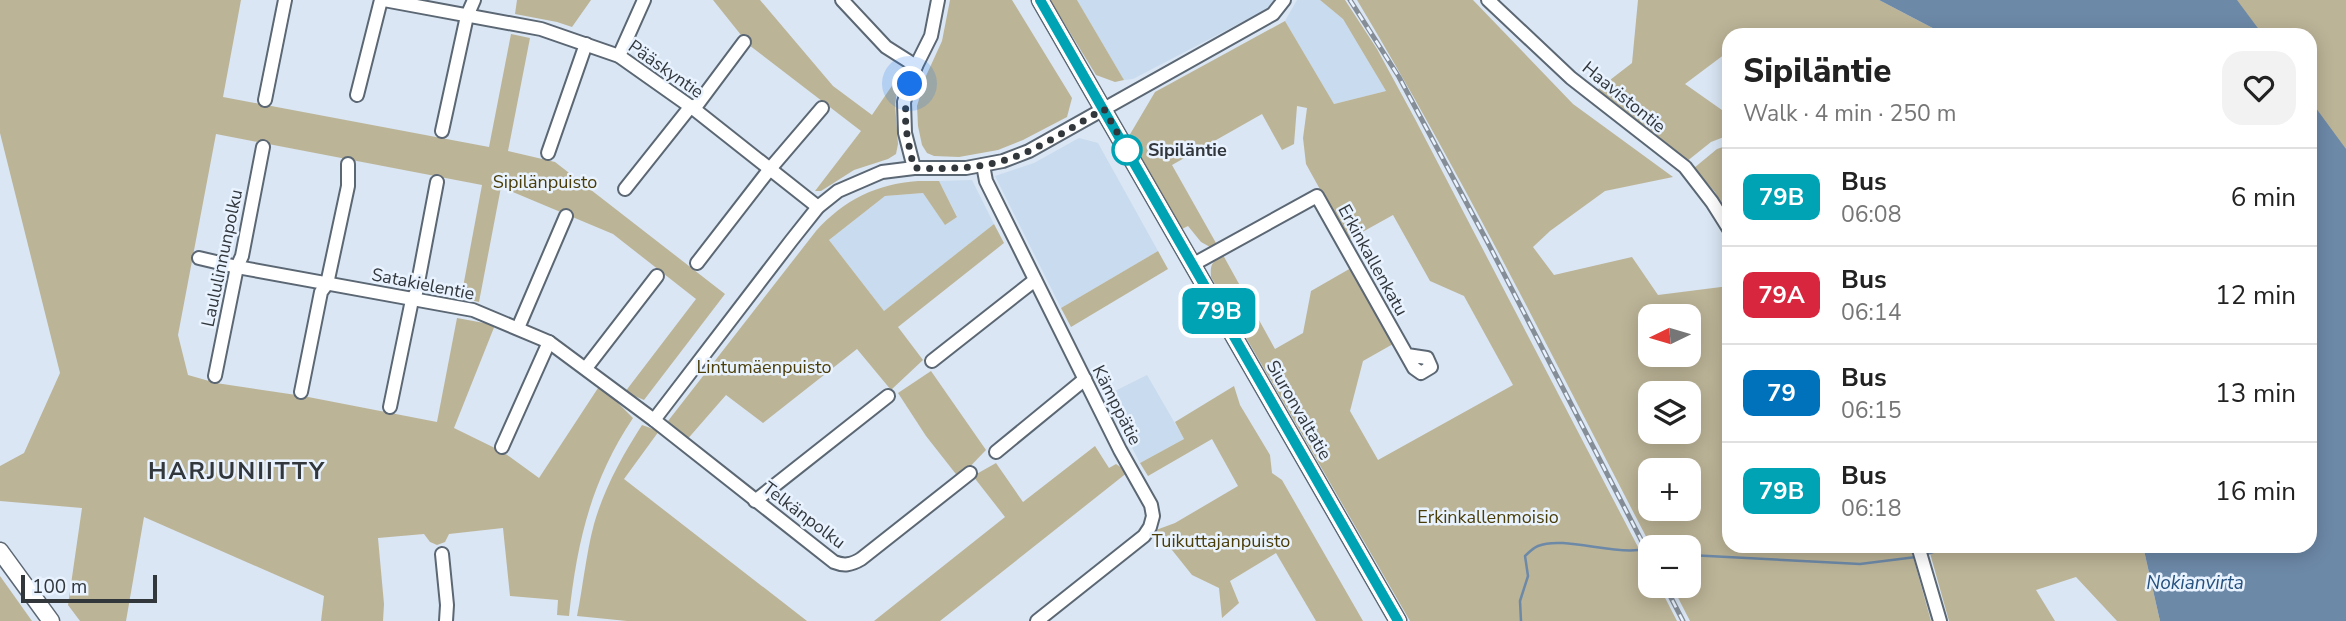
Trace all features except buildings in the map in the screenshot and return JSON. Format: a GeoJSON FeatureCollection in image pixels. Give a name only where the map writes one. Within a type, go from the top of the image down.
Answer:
{"type":"FeatureCollection","features":[{"type":"Feature","properties":{"kind":"main road","name":"Siuronvaltatie"},"geometry":{"type":"LineString","coordinates":[[1040,0],[1398,621]]}},
{"type":"Feature","properties":{"kind":"main road"},"geometry":{"type":"LineString","coordinates":[[0,551],[51,621]]}},
{"type":"Feature","properties":{"kind":"street"},"geometry":{"type":"LineString","coordinates":[[265,100],[285,0]]}},
{"type":"Feature","properties":{"kind":"street"},"geometry":{"type":"LineString","coordinates":[[357,95],[383,0]]}},
{"type":"Feature","properties":{"kind":"street","name":"Pääskyntie"},"geometry":{"type":"LineString","coordinates":[[383,0],[541,29],[619,56],[692,107],[818,207]]}},
{"type":"Feature","properties":{"kind":"street"},"geometry":{"type":"LineString","coordinates":[[442,131],[467,16],[474,0]]}},
{"type":"Feature","properties":{"kind":"street"},"geometry":{"type":"LineString","coordinates":[[619,56],[644,0]]}},
{"type":"Feature","properties":{"kind":"street"},"geometry":{"type":"LineString","coordinates":[[842,0],[886,47],[916,66]]}},
{"type":"Feature","properties":{"kind":"street"},"geometry":{"type":"LineString","coordinates":[[914,168],[905,133],[904,102],[930,36],[938,0]]}},
{"type":"Feature","properties":{"kind":"street"},"geometry":{"type":"LineString","coordinates":[[654,420],[818,207],[838,191],[882,172],[983,166],[1029,151],[1273,13],[1284,0]]}},
{"type":"Feature","properties":{"kind":"street","name":"Haavistontie"},"geometry":{"type":"LineString","coordinates":[[1488,0],[1571,78],[1685,167],[1722,218]]}},
{"type":"Feature","properties":{"kind":"street"},"geometry":{"type":"LineString","coordinates":[[625,189],[744,42]]}},
{"type":"Feature","properties":{"kind":"street"},"geometry":{"type":"LineString","coordinates":[[548,153],[586,44]]}},
{"type":"Feature","properties":{"kind":"street"},"geometry":{"type":"LineString","coordinates":[[696,263],[822,108]]}},
{"type":"Feature","properties":{"kind":"street","name":"Laululinnunpolku"},"geometry":{"type":"LineString","coordinates":[[215,376],[237,267],[242,256],[262,146]]}},
{"type":"Feature","properties":{"kind":"street"},"geometry":{"type":"LineString","coordinates":[[301,392],[321,292],[327,284],[348,186],[348,164]]}},
{"type":"Feature","properties":{"kind":"street","name":"Kämppätie"},"geometry":{"type":"LineString","coordinates":[[983,166],[986,181],[1120,450],[1151,505],[1153,516],[1144,536],[1037,621]]}},
{"type":"Feature","properties":{"kind":"street"},"geometry":{"type":"LineString","coordinates":[[390,407],[412,300],[416,293],[437,181]]}},
{"type":"Feature","properties":{"kind":"street","name":"Erkinkallenkatu"},"geometry":{"type":"LineString","coordinates":[[1192,265],[1317,197],[1407,355]]}},
{"type":"Feature","properties":{"kind":"street"},"geometry":{"type":"LineString","coordinates":[[518,328],[566,216]]}},
{"type":"Feature","properties":{"kind":"street","name":"Satakielentie"},"geometry":{"type":"LineString","coordinates":[[199,258],[473,310],[549,342],[654,420]]}},
{"type":"Feature","properties":{"kind":"street"},"geometry":{"type":"LineString","coordinates":[[586,368],[657,276]]}},
{"type":"Feature","properties":{"kind":"street"},"geometry":{"type":"LineString","coordinates":[[932,361],[1035,280]]}},
{"type":"Feature","properties":{"kind":"street"},"geometry":{"type":"LineString","coordinates":[[502,447],[549,342]]}},
{"type":"Feature","properties":{"kind":"street"},"geometry":{"type":"LineString","coordinates":[[996,452],[1085,379]]}},
{"type":"Feature","properties":{"kind":"street"},"geometry":{"type":"LineString","coordinates":[[755,501],[888,396]]}},
{"type":"Feature","properties":{"kind":"street","name":"Telkänpolku"},"geometry":{"type":"LineString","coordinates":[[654,420],[834,562],[842,565],[861,559],[970,473]]}},
{"type":"Feature","properties":{"kind":"street"},"geometry":{"type":"LineString","coordinates":[[1920,553],[1940,621]]}},
{"type":"Feature","properties":{"kind":"street"},"geometry":{"type":"LineString","coordinates":[[442,554],[446,621]]}},
{"type":"Feature","properties":{"kind":"shaded area"},"geometry":{"type":"Polygon","coordinates":[[[1077,0],[1275,0],[1267,9],[1133,79],[1124,80],[1077,0]]]}},
{"type":"Feature","properties":{"kind":"shaded area"},"geometry":{"type":"Polygon","coordinates":[[[1297,0],[1320,0],[1343,19],[1386,91],[1334,104],[1285,21],[1297,0]]]}},
{"type":"Feature","properties":{"kind":"shaded area"},"geometry":{"type":"Polygon","coordinates":[[[1079,138],[1098,143],[1158,251],[1061,308],[995,176],[1034,163],[1079,138]]]}},
{"type":"Feature","properties":{"kind":"shaded area"},"geometry":{"type":"Polygon","coordinates":[[[972,180],[994,224],[884,311],[829,240],[885,196],[923,193],[945,224],[957,216],[939,181],[972,180]]]}},
{"type":"Feature","properties":{"kind":"shaded area"},"geometry":{"type":"Polygon","coordinates":[[[1147,375],[1184,439],[1140,463],[1105,396],[1147,375]]]}},
{"type":"Feature","properties":{"kind":"green space","name":"Sipilänpuisto"},"geometry":{"type":"Polygon","coordinates":[[[0,0],[241,0],[223,97],[489,147],[511,34],[530,38],[508,151],[555,162],[725,294],[644,400],[625,392],[696,299],[613,234],[501,187],[479,302],[461,298],[482,185],[216,134],[178,335],[188,375],[216,383],[303,396],[437,422],[457,318],[495,325],[454,428],[503,452],[539,478],[600,385],[633,418],[606,465],[588,513],[576,563],[569,616],[557,615],[558,600],[510,596],[503,528],[449,534],[445,542],[437,545],[430,542],[424,534],[378,538],[383,621],[321,621],[324,596],[144,517],[126,621],[80,621],[68,605],[82,508],[0,501],[0,466],[24,453],[60,373],[0,133],[0,0]]]}},
{"type":"Feature","properties":{"kind":"green space"},"geometry":{"type":"Polygon","coordinates":[[[517,0],[591,0],[572,27],[515,14],[517,0]]]}},
{"type":"Feature","properties":{"kind":"green space"},"geometry":{"type":"Polygon","coordinates":[[[713,0],[760,0],[833,86],[872,115],[900,74],[895,104],[898,144],[896,154],[854,170],[821,191],[815,191],[861,131],[749,45],[713,0]]]}},
{"type":"Feature","properties":{"kind":"green space"},"geometry":{"type":"Polygon","coordinates":[[[950,0],[1012,0],[1072,98],[1067,117],[998,150],[959,157],[934,156],[927,153],[922,145],[917,106],[926,76],[942,41],[950,0]]]}},
{"type":"Feature","properties":{"kind":"green space"},"geometry":{"type":"Polygon","coordinates":[[[1050,0],[1077,0],[1124,80],[1115,82],[1096,75],[1050,0]]]}},
{"type":"Feature","properties":{"kind":"green space","name":"Erkinkallenmoisio"},"geometry":{"type":"Polygon","coordinates":[[[1320,0],[1345,0],[1377,49],[1638,547],[1638,598],[1665,598],[1677,621],[1410,621],[1211,277],[1211,269],[1212,264],[1223,255],[1275,349],[1303,333],[1311,291],[1351,268],[1393,344],[1363,361],[1350,411],[1378,460],[1513,385],[1464,296],[1430,281],[1393,215],[1348,240],[1306,164],[1303,138],[1307,108],[1297,106],[1294,144],[1282,150],[1262,114],[1172,165],[1216,243],[1210,247],[1201,242],[1188,226],[1182,229],[1179,226],[1129,136],[1155,92],[1285,21],[1334,104],[1386,91],[1343,19],[1320,0]]]}},
{"type":"Feature","properties":{"kind":"green space"},"geometry":{"type":"Polygon","coordinates":[[[1357,0],[1473,0],[1573,104],[1673,177],[1605,191],[1550,231],[1533,247],[1554,275],[1632,257],[1658,295],[1722,287],[1722,553],[1912,553],[1931,621],[1690,621],[1678,598],[1701,598],[1701,535],[1645,535],[1638,521],[1701,521],[1701,458],[1638,458],[1638,521],[1435,135],[1357,0]]]}},
{"type":"Feature","properties":{"kind":"green space"},"geometry":{"type":"Polygon","coordinates":[[[1638,0],[1879,0],[1933,28],[1722,28],[1722,56],[1685,84],[1722,110],[1722,138],[1711,142],[1686,162],[1597,90],[1632,63],[1638,0]]]}},
{"type":"Feature","properties":{"kind":"green space"},"geometry":{"type":"Polygon","coordinates":[[[2234,0],[2346,0],[2346,151],[2317,112],[2317,28],[2255,28],[2234,0]]]}},
{"type":"Feature","properties":{"kind":"green space"},"geometry":{"type":"Polygon","coordinates":[[[1722,147],[1722,205],[1715,192],[1694,168],[1722,147]]]}},
{"type":"Feature","properties":{"kind":"green space","name":"Lintumäenpuisto"},"geometry":{"type":"Polygon","coordinates":[[[939,181],[957,217],[945,225],[923,193],[885,196],[829,240],[884,311],[994,224],[1004,243],[898,327],[923,360],[891,390],[857,349],[763,423],[726,395],[685,442],[668,421],[816,231],[838,211],[862,196],[888,186],[939,181]]]}},
{"type":"Feature","properties":{"kind":"green space"},"geometry":{"type":"Polygon","coordinates":[[[1158,251],[1168,269],[1071,327],[1061,308],[1158,251]]]}},
{"type":"Feature","properties":{"kind":"green space"},"geometry":{"type":"Polygon","coordinates":[[[931,371],[986,450],[959,478],[926,436],[898,393],[931,371]]]}},
{"type":"Feature","properties":{"kind":"green space","name":"Tuikuttajanpuisto"},"geometry":{"type":"Polygon","coordinates":[[[1234,386],[1240,405],[1270,455],[1272,473],[1282,480],[1363,621],[1316,621],[1276,553],[1230,581],[1239,603],[1222,618],[1219,588],[1192,575],[1156,530],[1175,523],[1238,486],[1212,439],[1148,476],[1140,463],[1184,439],[1175,422],[1234,386]]]}},
{"type":"Feature","properties":{"kind":"green space"},"geometry":{"type":"Polygon","coordinates":[[[642,425],[659,431],[624,479],[807,621],[627,621],[577,616],[598,511],[614,473],[642,425]]]}},
{"type":"Feature","properties":{"kind":"green space"},"geometry":{"type":"Polygon","coordinates":[[[1095,446],[1109,468],[1116,464],[1128,472],[940,621],[874,621],[1005,517],[973,476],[996,463],[1023,502],[1095,446]]]}},
{"type":"Feature","properties":{"kind":"green space"},"geometry":{"type":"Polygon","coordinates":[[[1930,553],[2145,553],[2160,621],[2117,621],[2076,577],[2036,590],[2055,621],[1949,621],[1930,553]]]}},
{"type":"Feature","properties":{"kind":"green space"},"geometry":{"type":"Polygon","coordinates":[[[0,576],[32,621],[0,621],[0,576]]]}},
{"type":"Feature","properties":{"kind":"water"},"geometry":{"type":"Polygon","coordinates":[[[1879,0],[2237,0],[2258,28],[1933,28],[1879,0]]]}},
{"type":"Feature","properties":{"kind":"water","name":"Nokianvirta"},"geometry":{"type":"Polygon","coordinates":[[[2317,110],[2346,149],[2346,621],[2160,621],[2145,553],[2317,553],[2317,110]]]}},
{"type":"Feature","properties":{"kind":"waterway"},"geometry":{"type":"LineString","coordinates":[[1521,621],[1520,601],[1528,576],[1525,556],[1534,548],[1548,543],[1560,543],[1614,550],[1638,550]]}},
{"type":"Feature","properties":{"kind":"waterway"},"geometry":{"type":"LineString","coordinates":[[1924,555],[1930,553]]}},
{"type":"Feature","properties":{"kind":"waterway"},"geometry":{"type":"LineString","coordinates":[[1701,556],[1860,564],[1916,557]]}},
{"type":"Feature","properties":{"kind":"railway"},"geometry":{"type":"LineString","coordinates":[[1350,0],[1399,77],[1639,535]]}},
{"type":"Feature","properties":{"kind":"railway"},"geometry":{"type":"LineString","coordinates":[[1671,598],[1683,621]]}},
{"type":"Feature","properties":{"kind":"bus line","name":"79B"},"geometry":{"type":"LineString","coordinates":[[1040,0],[1398,621]]}},
{"type":"Feature","properties":{"kind":"place","name":"Sipiläntie"},"geometry":{"type":"Point","coordinates":[1127,150]}},
{"type":"Feature","properties":{"kind":"district","name":"HARJUNIITTY"},"geometry":{"type":"Point","coordinates":[237,471]}},
{"type":"Feature","properties":{"kind":"route"},"geometry":{"type":"LineString","coordinates":[[910,84],[904,102],[905,133],[914,168],[965,168],[1003,161],[1029,151],[1104,109],[1127,150]]}}]}
